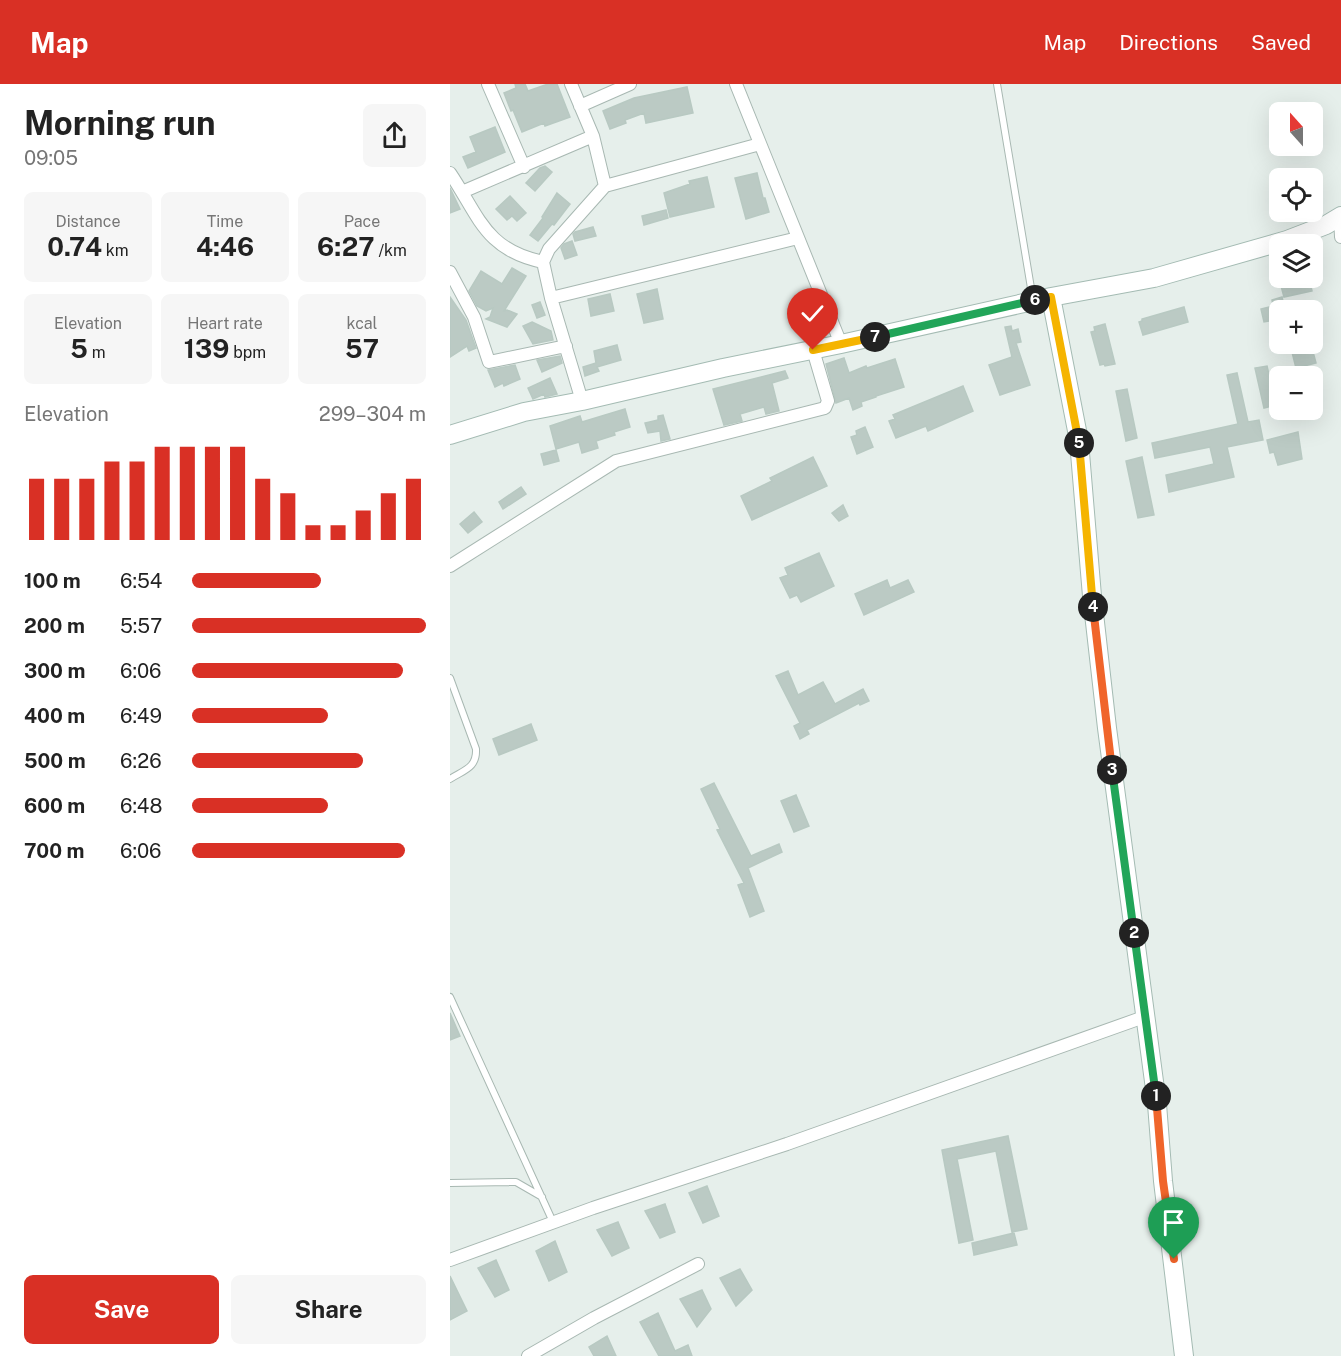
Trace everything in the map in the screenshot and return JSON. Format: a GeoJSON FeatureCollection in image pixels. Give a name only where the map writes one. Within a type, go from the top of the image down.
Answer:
{"type":"FeatureCollection","features":[{"type":"Feature","properties":{"kind":"street"},"geometry":{"type":"LineString","coordinates":[[488,84],[524,167]]}},
{"type":"Feature","properties":{"kind":"street"},"geometry":{"type":"LineString","coordinates":[[571,84],[593,136],[604,186]]}},
{"type":"Feature","properties":{"kind":"street"},"geometry":{"type":"LineString","coordinates":[[580,106],[630,84]]}},
{"type":"Feature","properties":{"kind":"street"},"geometry":{"type":"LineString","coordinates":[[736,84],[841,344]]}},
{"type":"Feature","properties":{"kind":"street"},"geometry":{"type":"LineString","coordinates":[[462,192],[593,136]]}},
{"type":"Feature","properties":{"kind":"street"},"geometry":{"type":"LineString","coordinates":[[582,401],[543,262],[549,249],[604,186],[760,144]]}},
{"type":"Feature","properties":{"kind":"street"},"geometry":{"type":"LineString","coordinates":[[451,176],[478,222],[496,240],[508,250],[543,262]]}},
{"type":"Feature","properties":{"kind":"street"},"geometry":{"type":"LineString","coordinates":[[450,435],[515,414],[1042,299],[1154,278],[1287,240],[1340,217],[1341,237]]}},
{"type":"Feature","properties":{"kind":"street"},"geometry":{"type":"LineString","coordinates":[[551,297],[798,238]]}},
{"type":"Feature","properties":{"kind":"street"},"geometry":{"type":"LineString","coordinates":[[450,272],[474,317],[489,362],[566,346]]}},
{"type":"Feature","properties":{"kind":"street"},"geometry":{"type":"LineString","coordinates":[[1042,299],[1079,441],[1092,596],[1107,728],[1157,1104],[1163,1181],[1184,1356]]}},
{"type":"Feature","properties":{"kind":"street"},"geometry":{"type":"LineString","coordinates":[[450,566],[616,461],[823,409],[828,401],[813,350]]}},
{"type":"Feature","properties":{"kind":"street"},"geometry":{"type":"LineString","coordinates":[[450,1260],[553,1222],[787,1144],[1144,1017]]}},
{"type":"Feature","properties":{"kind":"street"},"geometry":{"type":"LineString","coordinates":[[528,1356],[594,1318],[698,1264]]}},
{"type":"Feature","properties":{"kind":"lane"},"geometry":{"type":"LineString","coordinates":[[997,84],[1042,299]]}},
{"type":"Feature","properties":{"kind":"lane"},"geometry":{"type":"LineString","coordinates":[[450,678],[476,749],[477,758],[474,764],[450,779]]}},
{"type":"Feature","properties":{"kind":"lane"},"geometry":{"type":"LineString","coordinates":[[450,997],[553,1222]]}},
{"type":"Feature","properties":{"kind":"lane"},"geometry":{"type":"LineString","coordinates":[[450,1183],[516,1182],[542,1197]]}},
{"type":"Feature","properties":{"kind":"building"},"geometry":{"type":"Polygon","coordinates":[[[515,84],[525,84],[528,91],[548,84],[557,84],[570,117],[545,126],[544,123],[522,132],[504,93],[516,88],[515,84]]]}},
{"type":"Feature","properties":{"kind":"building"},"geometry":{"type":"Polygon","coordinates":[[[687,87],[693,113],[646,123],[644,113],[610,129],[603,111],[634,98],[687,87]]]}},
{"type":"Feature","properties":{"kind":"building"},"geometry":{"type":"Polygon","coordinates":[[[495,127],[505,152],[468,168],[463,157],[476,152],[470,137],[495,127]]]}},
{"type":"Feature","properties":{"kind":"building"},"geometry":{"type":"Polygon","coordinates":[[[545,166],[552,172],[535,191],[526,183],[540,168],[545,166]]]}},
{"type":"Feature","properties":{"kind":"building"},"geometry":{"type":"Polygon","coordinates":[[[757,173],[769,212],[746,219],[735,178],[757,173]]]}},
{"type":"Feature","properties":{"kind":"building"},"geometry":{"type":"Polygon","coordinates":[[[707,177],[714,207],[670,217],[664,193],[690,184],[689,181],[707,177]]]}},
{"type":"Feature","properties":{"kind":"building"},"geometry":{"type":"Polygon","coordinates":[[[450,188],[460,209],[450,213],[450,188]]]}},
{"type":"Feature","properties":{"kind":"building"},"geometry":{"type":"Polygon","coordinates":[[[557,193],[570,204],[538,241],[530,235],[557,193]]]}},
{"type":"Feature","properties":{"kind":"building"},"geometry":{"type":"Polygon","coordinates":[[[510,196],[526,213],[517,221],[512,216],[507,220],[496,209],[510,196]]]}},
{"type":"Feature","properties":{"kind":"building"},"geometry":{"type":"Polygon","coordinates":[[[666,210],[668,218],[644,225],[642,216],[666,210]]]}},
{"type":"Feature","properties":{"kind":"building"},"geometry":{"type":"Polygon","coordinates":[[[593,227],[596,236],[575,241],[573,234],[575,232],[593,227]]]}},
{"type":"Feature","properties":{"kind":"building"},"geometry":{"type":"Polygon","coordinates":[[[572,241],[577,255],[565,259],[561,248],[572,241]]]}},
{"type":"Feature","properties":{"kind":"building"},"geometry":{"type":"Polygon","coordinates":[[[512,268],[526,276],[504,311],[517,314],[507,327],[486,319],[490,317],[493,308],[486,311],[477,306],[469,291],[481,271],[502,284],[512,268]]]}},
{"type":"Feature","properties":{"kind":"building"},"geometry":{"type":"Polygon","coordinates":[[[1282,288],[1311,288],[1312,291],[1284,297],[1282,288]]]}},
{"type":"Feature","properties":{"kind":"building"},"geometry":{"type":"Polygon","coordinates":[[[657,289],[663,319],[644,323],[637,294],[657,289]]]}},
{"type":"Feature","properties":{"kind":"building"},"geometry":{"type":"Polygon","coordinates":[[[610,294],[614,311],[591,316],[588,299],[610,294]]]}},
{"type":"Feature","properties":{"kind":"building"},"geometry":{"type":"Polygon","coordinates":[[[450,297],[466,320],[476,348],[469,351],[467,346],[450,357],[450,297]]]}},
{"type":"Feature","properties":{"kind":"building"},"geometry":{"type":"Polygon","coordinates":[[[540,302],[545,315],[537,318],[532,305],[540,302]]]}},
{"type":"Feature","properties":{"kind":"building"},"geometry":{"type":"Polygon","coordinates":[[[1184,307],[1188,322],[1143,335],[1139,322],[1142,319],[1184,307]]]}},
{"type":"Feature","properties":{"kind":"building"},"geometry":{"type":"Polygon","coordinates":[[[1269,307],[1269,321],[1264,322],[1261,309],[1269,307]]]}},
{"type":"Feature","properties":{"kind":"building"},"geometry":{"type":"Polygon","coordinates":[[[532,322],[551,331],[553,340],[533,344],[523,326],[532,322]]]}},
{"type":"Feature","properties":{"kind":"building"},"geometry":{"type":"Polygon","coordinates":[[[1105,324],[1115,364],[1105,366],[1100,365],[1091,332],[1095,331],[1094,327],[1105,324]]]}},
{"type":"Feature","properties":{"kind":"building"},"geometry":{"type":"Polygon","coordinates":[[[1011,326],[1012,331],[1018,329],[1021,342],[1016,343],[1030,385],[1000,395],[989,365],[1012,357],[1005,327],[1011,326]]]}},
{"type":"Feature","properties":{"kind":"building"},"geometry":{"type":"Polygon","coordinates":[[[617,345],[621,360],[597,367],[599,371],[585,376],[583,367],[596,363],[594,351],[617,345]]]}},
{"type":"Feature","properties":{"kind":"building"},"geometry":{"type":"Polygon","coordinates":[[[1292,354],[1314,354],[1316,363],[1296,366],[1292,354]]]}},
{"type":"Feature","properties":{"kind":"building"},"geometry":{"type":"Polygon","coordinates":[[[560,356],[562,363],[542,372],[537,360],[560,356]]]}},
{"type":"Feature","properties":{"kind":"building"},"geometry":{"type":"Polygon","coordinates":[[[844,358],[849,373],[895,359],[904,387],[861,402],[862,406],[853,410],[849,398],[836,403],[826,364],[844,358]]]}},
{"type":"Feature","properties":{"kind":"building"},"geometry":{"type":"Polygon","coordinates":[[[515,365],[520,379],[495,387],[488,370],[515,365]]]}},
{"type":"Feature","properties":{"kind":"building"},"geometry":{"type":"Polygon","coordinates":[[[1267,366],[1269,407],[1264,408],[1255,368],[1267,366]]]}},
{"type":"Feature","properties":{"kind":"building"},"geometry":{"type":"Polygon","coordinates":[[[785,371],[788,378],[772,383],[779,411],[766,414],[764,407],[740,414],[742,421],[724,425],[713,389],[785,371]]]}},
{"type":"Feature","properties":{"kind":"building"},"geometry":{"type":"Polygon","coordinates":[[[1237,373],[1248,422],[1259,420],[1263,440],[1227,447],[1234,477],[1169,492],[1166,475],[1214,464],[1210,447],[1155,458],[1152,443],[1238,424],[1227,375],[1237,373]]]}},
{"type":"Feature","properties":{"kind":"building"},"geometry":{"type":"Polygon","coordinates":[[[550,378],[557,394],[545,397],[544,394],[533,399],[528,388],[550,378]]]}},
{"type":"Feature","properties":{"kind":"building"},"geometry":{"type":"Polygon","coordinates":[[[963,386],[973,411],[928,431],[926,426],[896,438],[889,421],[895,419],[893,415],[963,386]]]}},
{"type":"Feature","properties":{"kind":"building"},"geometry":{"type":"Polygon","coordinates":[[[1127,389],[1137,438],[1126,441],[1116,391],[1127,389]]]}},
{"type":"Feature","properties":{"kind":"building"},"geometry":{"type":"Polygon","coordinates":[[[625,409],[630,427],[596,441],[598,448],[582,453],[579,442],[556,449],[550,426],[580,416],[582,422],[625,409]]]}},
{"type":"Feature","properties":{"kind":"building"},"geometry":{"type":"Polygon","coordinates":[[[663,415],[670,439],[661,441],[660,431],[648,433],[645,423],[658,420],[658,416],[663,415]]]}},
{"type":"Feature","properties":{"kind":"building"},"geometry":{"type":"Polygon","coordinates":[[[865,427],[873,447],[857,454],[851,437],[857,435],[856,431],[865,427]]]}},
{"type":"Feature","properties":{"kind":"building"},"geometry":{"type":"Polygon","coordinates":[[[1298,432],[1302,459],[1278,465],[1274,452],[1270,453],[1267,440],[1298,432]]]}},
{"type":"Feature","properties":{"kind":"building"},"geometry":{"type":"Polygon","coordinates":[[[556,450],[559,461],[544,465],[541,454],[556,450]]]}},
{"type":"Feature","properties":{"kind":"building"},"geometry":{"type":"Polygon","coordinates":[[[813,457],[827,486],[752,520],[741,496],[772,481],[770,478],[813,457]]]}},
{"type":"Feature","properties":{"kind":"building"},"geometry":{"type":"Polygon","coordinates":[[[1142,457],[1154,515],[1138,518],[1126,461],[1142,457]]]}},
{"type":"Feature","properties":{"kind":"building"},"geometry":{"type":"Polygon","coordinates":[[[521,487],[526,494],[503,509],[499,502],[521,487]]]}},
{"type":"Feature","properties":{"kind":"building"},"geometry":{"type":"Polygon","coordinates":[[[843,505],[848,516],[839,521],[832,513],[843,505]]]}},
{"type":"Feature","properties":{"kind":"building"},"geometry":{"type":"Polygon","coordinates":[[[474,512],[482,522],[468,533],[460,524],[474,512]]]}},
{"type":"Feature","properties":{"kind":"building"},"geometry":{"type":"Polygon","coordinates":[[[819,553],[834,586],[801,602],[797,595],[790,598],[780,578],[788,575],[785,568],[819,553]]]}},
{"type":"Feature","properties":{"kind":"building"},"geometry":{"type":"Polygon","coordinates":[[[887,580],[890,588],[908,580],[914,592],[864,615],[855,594],[887,580]]]}},
{"type":"Feature","properties":{"kind":"building"},"geometry":{"type":"Polygon","coordinates":[[[788,671],[798,695],[823,682],[835,704],[863,689],[869,701],[860,705],[859,703],[807,730],[809,734],[800,739],[794,726],[800,723],[776,676],[788,671]]]}},
{"type":"Feature","properties":{"kind":"building"},"geometry":{"type":"Polygon","coordinates":[[[531,724],[537,740],[499,755],[493,739],[531,724]]]}},
{"type":"Feature","properties":{"kind":"building"},"geometry":{"type":"Polygon","coordinates":[[[714,783],[751,856],[779,844],[782,852],[748,868],[764,911],[750,917],[738,885],[744,883],[717,830],[720,829],[701,789],[714,783]]]}},
{"type":"Feature","properties":{"kind":"building"},"geometry":{"type":"Polygon","coordinates":[[[796,795],[809,826],[794,832],[781,801],[796,795]]]}},
{"type":"Feature","properties":{"kind":"building"},"geometry":{"type":"Polygon","coordinates":[[[450,1013],[460,1036],[450,1040],[450,1013]]]}},
{"type":"Feature","properties":{"kind":"building"},"geometry":{"type":"Polygon","coordinates":[[[1008,1136],[1027,1229],[1012,1232],[996,1151],[957,1159],[973,1240],[959,1243],[942,1150],[1008,1136]]]}},
{"type":"Feature","properties":{"kind":"building"},"geometry":{"type":"Polygon","coordinates":[[[707,1186],[719,1216],[703,1223],[689,1193],[707,1186]]]}},
{"type":"Feature","properties":{"kind":"building"},"geometry":{"type":"Polygon","coordinates":[[[665,1204],[675,1232],[660,1238],[645,1211],[665,1204]]]}},
{"type":"Feature","properties":{"kind":"building"},"geometry":{"type":"Polygon","coordinates":[[[618,1222],[629,1248],[612,1256],[597,1230],[618,1222]]]}},
{"type":"Feature","properties":{"kind":"building"},"geometry":{"type":"Polygon","coordinates":[[[1014,1233],[1017,1245],[974,1255],[972,1243],[1014,1233]]]}},
{"type":"Feature","properties":{"kind":"building"},"geometry":{"type":"Polygon","coordinates":[[[555,1241],[567,1272],[549,1281],[536,1251],[555,1241]]]}},
{"type":"Feature","properties":{"kind":"building"},"geometry":{"type":"Polygon","coordinates":[[[496,1260],[509,1290],[495,1297],[478,1268],[496,1260]]]}},
{"type":"Feature","properties":{"kind":"building"},"geometry":{"type":"Polygon","coordinates":[[[740,1269],[752,1290],[736,1306],[720,1278],[740,1269]]]}},
{"type":"Feature","properties":{"kind":"building"},"geometry":{"type":"Polygon","coordinates":[[[450,1276],[467,1311],[450,1320],[450,1276]]]}},
{"type":"Feature","properties":{"kind":"building"},"geometry":{"type":"Polygon","coordinates":[[[702,1290],[711,1309],[697,1327],[680,1299],[702,1290]]]}},
{"type":"Feature","properties":{"kind":"building"},"geometry":{"type":"Polygon","coordinates":[[[658,1313],[675,1351],[688,1345],[692,1356],[659,1356],[640,1322],[658,1313]]]}},
{"type":"Feature","properties":{"kind":"building"},"geometry":{"type":"Polygon","coordinates":[[[607,1336],[616,1356],[594,1356],[589,1347],[607,1336]]]}},
{"type":"Feature","properties":{"kind":"route"},"geometry":{"type":"LineString","coordinates":[[813,350],[1051,297],[1079,441],[1092,596],[1107,728],[1157,1104],[1163,1181],[1174,1259]]}}]}
